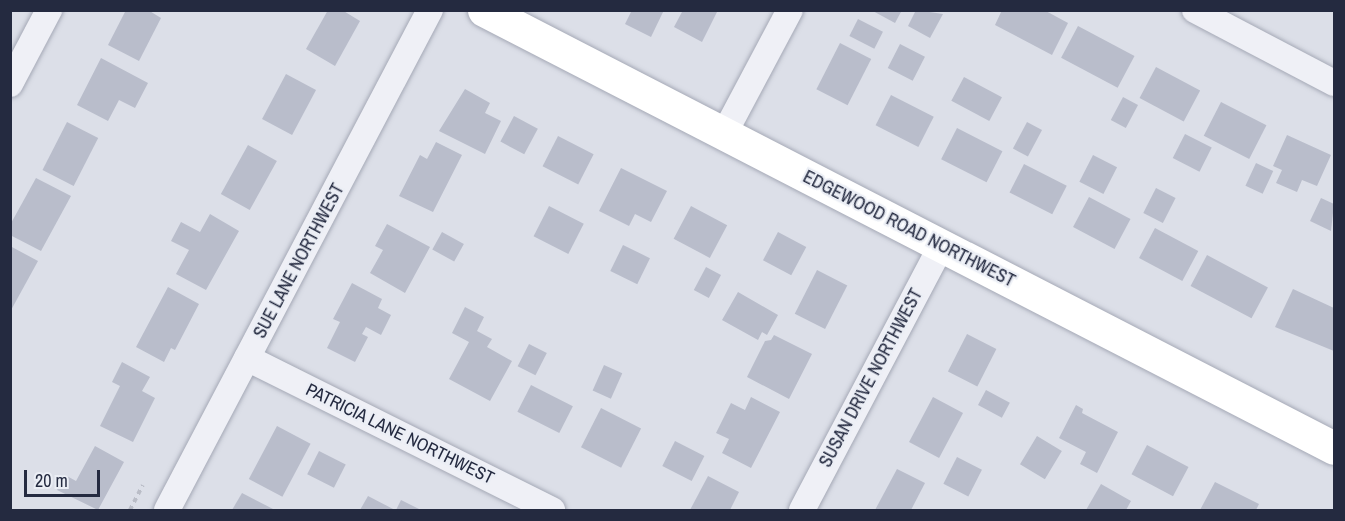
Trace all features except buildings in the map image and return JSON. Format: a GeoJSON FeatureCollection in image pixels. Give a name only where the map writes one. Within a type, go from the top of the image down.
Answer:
{"type":"FeatureCollection","features":[{"type":"Feature","properties":{"kind":"main road","name":"EDGEWOOD ROAD NORTHWEST"},"geometry":{"type":"LineString","coordinates":[[484,10],[1335,448]]}},
{"type":"Feature","properties":{"kind":"street"},"geometry":{"type":"LineString","coordinates":[[10,84],[49,10]]}},
{"type":"Feature","properties":{"kind":"street","name":"SUE LANE NORTHWEST"},"geometry":{"type":"LineString","coordinates":[[167,510],[430,10]]}},
{"type":"Feature","properties":{"kind":"street"},"geometry":{"type":"LineString","coordinates":[[724,134],[790,10]]}},
{"type":"Feature","properties":{"kind":"street"},"geometry":{"type":"LineString","coordinates":[[1195,10],[1335,83]]}},
{"type":"Feature","properties":{"kind":"street","name":"SUSAN DRIVE NORTHWEST"},"geometry":{"type":"LineString","coordinates":[[802,510],[941,246]]}},
{"type":"Feature","properties":{"kind":"street","name":"PATRICIA LANE NORTHWEST"},"geometry":{"type":"LineString","coordinates":[[247,358],[552,510]]}},
{"type":"Feature","properties":{"kind":"path"},"geometry":{"type":"LineString","coordinates":[[130,510],[143,485]]}}]}
